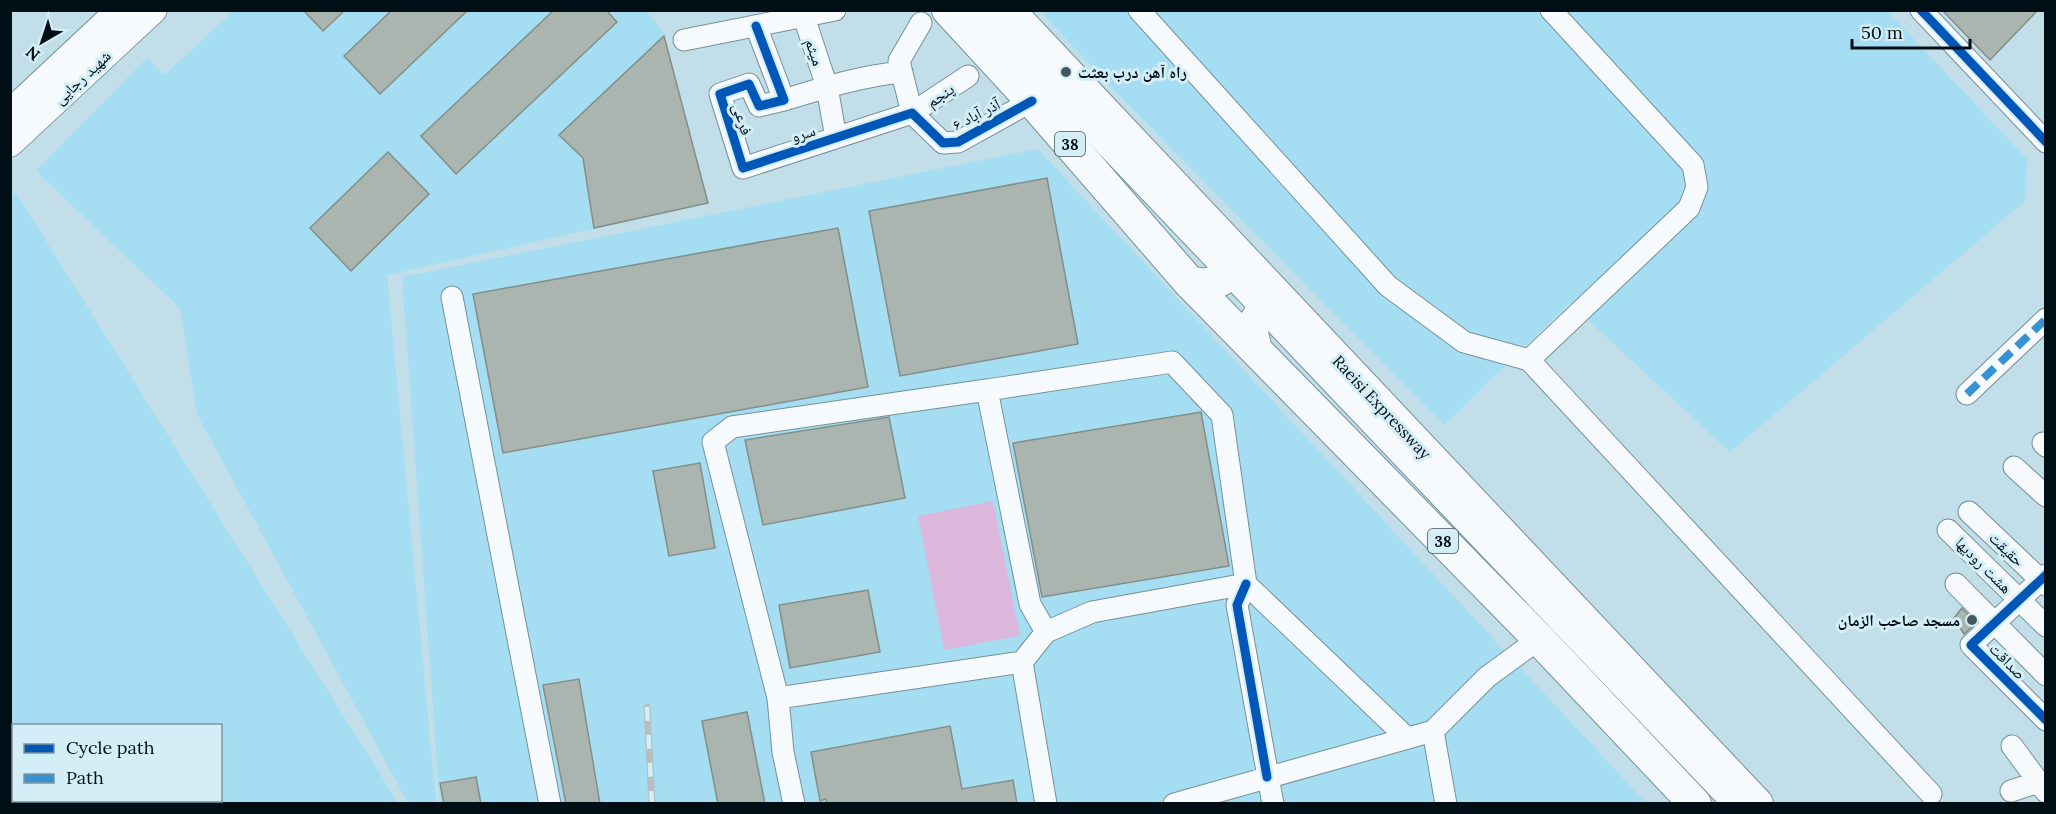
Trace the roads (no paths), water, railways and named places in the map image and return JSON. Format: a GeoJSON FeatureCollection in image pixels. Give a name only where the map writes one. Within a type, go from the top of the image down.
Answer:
{"type":"FeatureCollection","features":[{"type":"Feature","properties":{"kind":"highway","name":"Raeisi Expressway"},"geometry":{"type":"LineString","coordinates":[[1008,10],[1757,804]]}},
{"type":"Feature","properties":{"kind":"highway","name":"38"},"geometry":{"type":"LineString","coordinates":[[934,17],[1032,100],[1189,282],[1539,639],[1695,804]]}},
{"type":"Feature","properties":{"kind":"highway"},"geometry":{"type":"LineString","coordinates":[[1189,282],[1204,285],[1221,280],[1229,265],[1225,242]]}},
{"type":"Feature","properties":{"kind":"highway"},"geometry":{"type":"LineString","coordinates":[[1256,350],[1251,329],[1263,309],[1287,308]]}},
{"type":"Feature","properties":{"kind":"main road"},"geometry":{"type":"LineString","coordinates":[[10,113],[120,10]]}},
{"type":"Feature","properties":{"kind":"main road","name":"شهید رجایی"},"geometry":{"type":"LineString","coordinates":[[10,143],[153,10]]}},
{"type":"Feature","properties":{"kind":"street"},"geometry":{"type":"LineString","coordinates":[[684,40],[756,26],[777,16],[804,17],[835,10]]}},
{"type":"Feature","properties":{"kind":"street"},"geometry":{"type":"LineString","coordinates":[[977,10],[1733,804]]}},
{"type":"Feature","properties":{"kind":"street"},"geometry":{"type":"LineString","coordinates":[[1139,10],[1388,286],[1464,342],[1529,360],[1930,794]]}},
{"type":"Feature","properties":{"kind":"street"},"geometry":{"type":"LineString","coordinates":[[1529,360],[1689,208],[1697,187],[1693,165],[1551,10]]}},
{"type":"Feature","properties":{"kind":"street"},"geometry":{"type":"LineString","coordinates":[[1921,10],[2046,142]]}},
{"type":"Feature","properties":{"kind":"street","name":"میثم"},"geometry":{"type":"LineString","coordinates":[[804,17],[827,87],[836,138]]}},
{"type":"Feature","properties":{"kind":"street"},"geometry":{"type":"LineString","coordinates":[[912,113],[899,61],[934,17]]}},
{"type":"Feature","properties":{"kind":"street"},"geometry":{"type":"LineString","coordinates":[[756,26],[784,99],[874,75],[902,72]]}},
{"type":"Feature","properties":{"kind":"street","name":"پنجم"},"geometry":{"type":"LineString","coordinates":[[912,113],[968,76]]}},
{"type":"Feature","properties":{"kind":"street","name":"فرعی"},"geometry":{"type":"LineString","coordinates":[[742,168],[720,94],[749,84],[759,106],[784,99]]}},
{"type":"Feature","properties":{"kind":"street","name":"آذر آباد ۶"},"geometry":{"type":"LineString","coordinates":[[912,113],[943,143],[958,142],[1032,100]]}},
{"type":"Feature","properties":{"kind":"street","name":"سرو"},"geometry":{"type":"LineString","coordinates":[[742,168],[912,113]]}},
{"type":"Feature","properties":{"kind":"street"},"geometry":{"type":"LineString","coordinates":[[452,297],[550,804]]}},
{"type":"Feature","properties":{"kind":"street"},"geometry":{"type":"LineString","coordinates":[[1967,394],[2046,319]]}},
{"type":"Feature","properties":{"kind":"street"},"geometry":{"type":"LineString","coordinates":[[794,804],[783,752],[778,699],[713,442],[732,427],[1172,362],[1221,415],[1246,584],[1237,605],[1273,804]]}},
{"type":"Feature","properties":{"kind":"street"},"geometry":{"type":"LineString","coordinates":[[987,390],[1030,604],[1046,632]]}},
{"type":"Feature","properties":{"kind":"street"},"geometry":{"type":"LineString","coordinates":[[2014,467],[2046,496]]}},
{"type":"Feature","properties":{"kind":"street","name":"حقیقت"},"geometry":{"type":"LineString","coordinates":[[1969,512],[2044,580]]}},
{"type":"Feature","properties":{"kind":"street","name":"هشت رودیها"},"geometry":{"type":"LineString","coordinates":[[1948,530],[2046,626]]}},
{"type":"Feature","properties":{"kind":"street","name":"صداقت"},"geometry":{"type":"LineString","coordinates":[[2044,580],[1971,645],[2046,720]]}},
{"type":"Feature","properties":{"kind":"street"},"geometry":{"type":"LineString","coordinates":[[778,699],[1022,662],[1046,632],[1092,612],[1246,584]]}},
{"type":"Feature","properties":{"kind":"street"},"geometry":{"type":"LineString","coordinates":[[1246,584],[1407,738]]}},
{"type":"Feature","properties":{"kind":"street"},"geometry":{"type":"LineString","coordinates":[[1956,584],[2046,675]]}},
{"type":"Feature","properties":{"kind":"street"},"geometry":{"type":"LineString","coordinates":[[1174,804],[1433,730],[1487,678],[1539,639]]}},
{"type":"Feature","properties":{"kind":"street"},"geometry":{"type":"LineString","coordinates":[[1022,662],[1046,804]]}},
{"type":"Feature","properties":{"kind":"street"},"geometry":{"type":"LineString","coordinates":[[1433,730],[1446,804]]}},
{"type":"Feature","properties":{"kind":"street"},"geometry":{"type":"LineString","coordinates":[[2012,747],[2042,787]]}},
{"type":"Feature","properties":{"kind":"street"},"geometry":{"type":"LineString","coordinates":[[2011,790],[2042,787]]}},
{"type":"Feature","properties":{"kind":"railway"},"geometry":{"type":"LineString","coordinates":[[647,707],[652,804]]}},
{"type":"Feature","properties":{"kind":"place","name":"راه آهن درب بعثت"},"geometry":{"type":"Point","coordinates":[1066,72]}},
{"type":"Feature","properties":{"kind":"place","name":"مسجد صاحب الزمان"},"geometry":{"type":"Point","coordinates":[1972,620]}}]}
